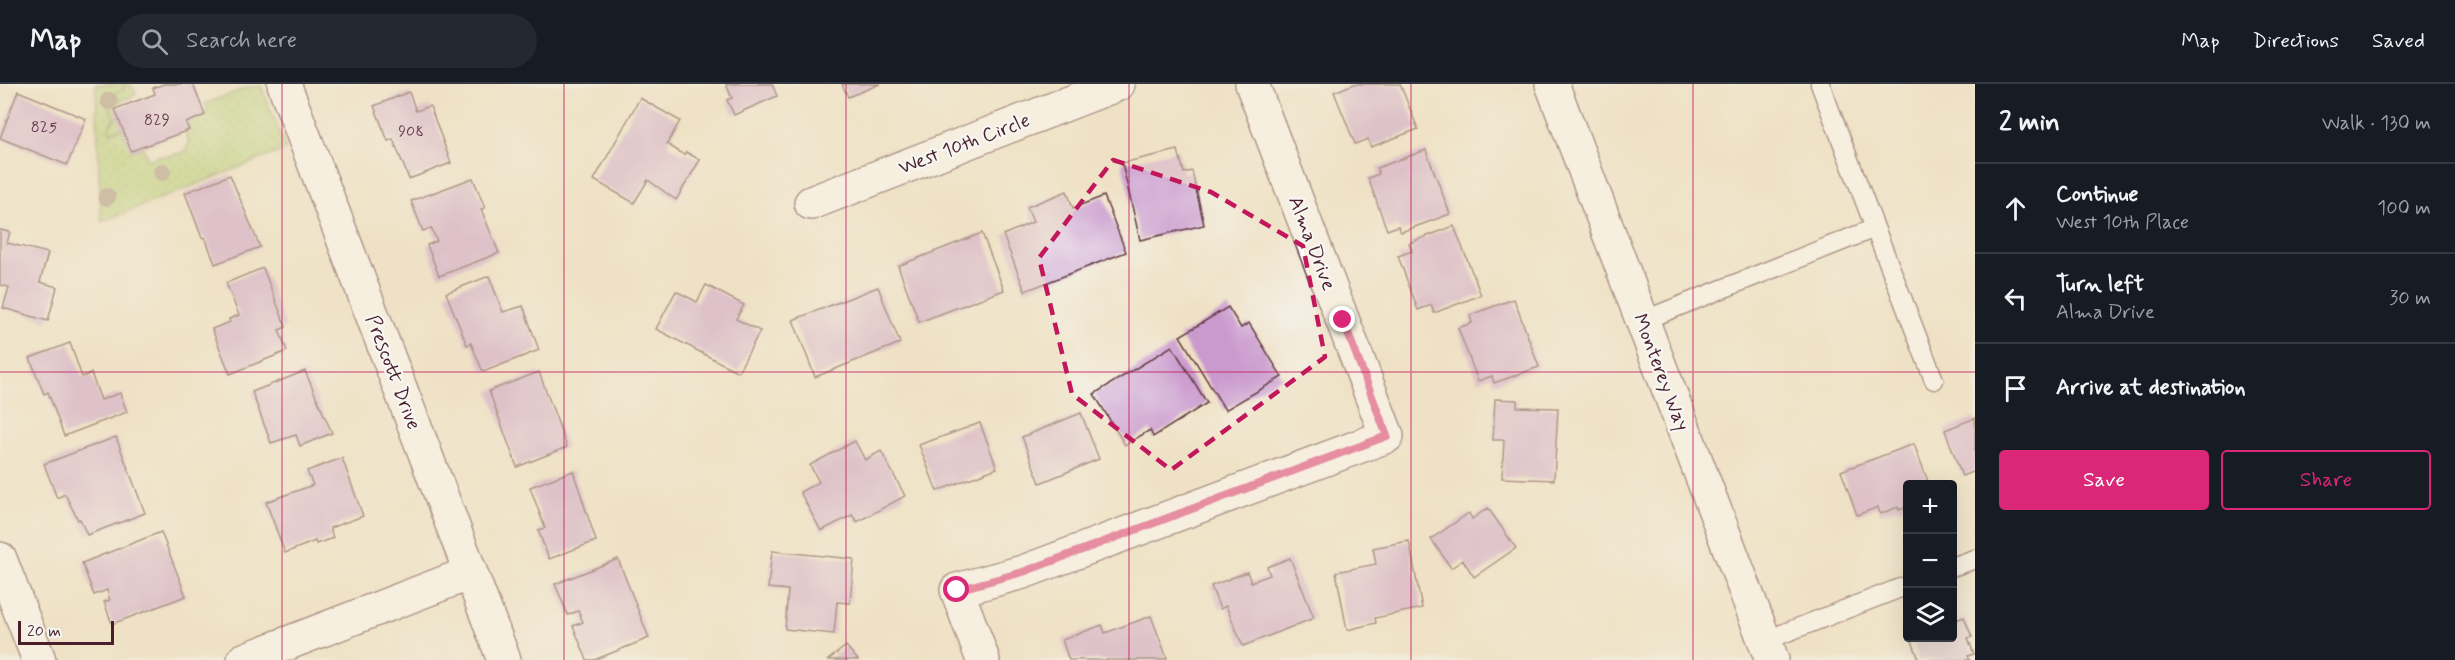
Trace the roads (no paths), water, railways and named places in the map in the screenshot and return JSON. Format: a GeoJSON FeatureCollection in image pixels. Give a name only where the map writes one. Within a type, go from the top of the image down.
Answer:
{"type":"FeatureCollection","features":[{"type":"Feature","properties":{"kind":"street","name":"Prescott Drive"},"geometry":{"type":"LineString","coordinates":[[284,84],[504,660]]}},
{"type":"Feature","properties":{"kind":"street","name":"West 10th Circle"},"geometry":{"type":"LineString","coordinates":[[811,203],[1118,84]]}},
{"type":"Feature","properties":{"kind":"street","name":"Alma Drive"},"geometry":{"type":"LineString","coordinates":[[983,660],[957,590],[1041,565],[1387,436],[1252,84]]}},
{"type":"Feature","properties":{"kind":"street","name":"Monterey Way"},"geometry":{"type":"LineString","coordinates":[[1552,84],[1768,650]]}},
{"type":"Feature","properties":{"kind":"street"},"geometry":{"type":"LineString","coordinates":[[0,559],[39,660]]}},
{"type":"Feature","properties":{"kind":"street"},"geometry":{"type":"LineString","coordinates":[[244,660],[470,573]]}},
{"type":"Feature","properties":{"kind":"lane"},"geometry":{"type":"LineString","coordinates":[[1820,84],[1934,380]]}},
{"type":"Feature","properties":{"kind":"lane"},"geometry":{"type":"LineString","coordinates":[[1642,321],[1875,228]]}},
{"type":"Feature","properties":{"kind":"lane"},"geometry":{"type":"LineString","coordinates":[[1957,566],[1975,559]]}},
{"type":"Feature","properties":{"kind":"lane"},"geometry":{"type":"LineString","coordinates":[[1768,650],[1903,587]]}}]}
